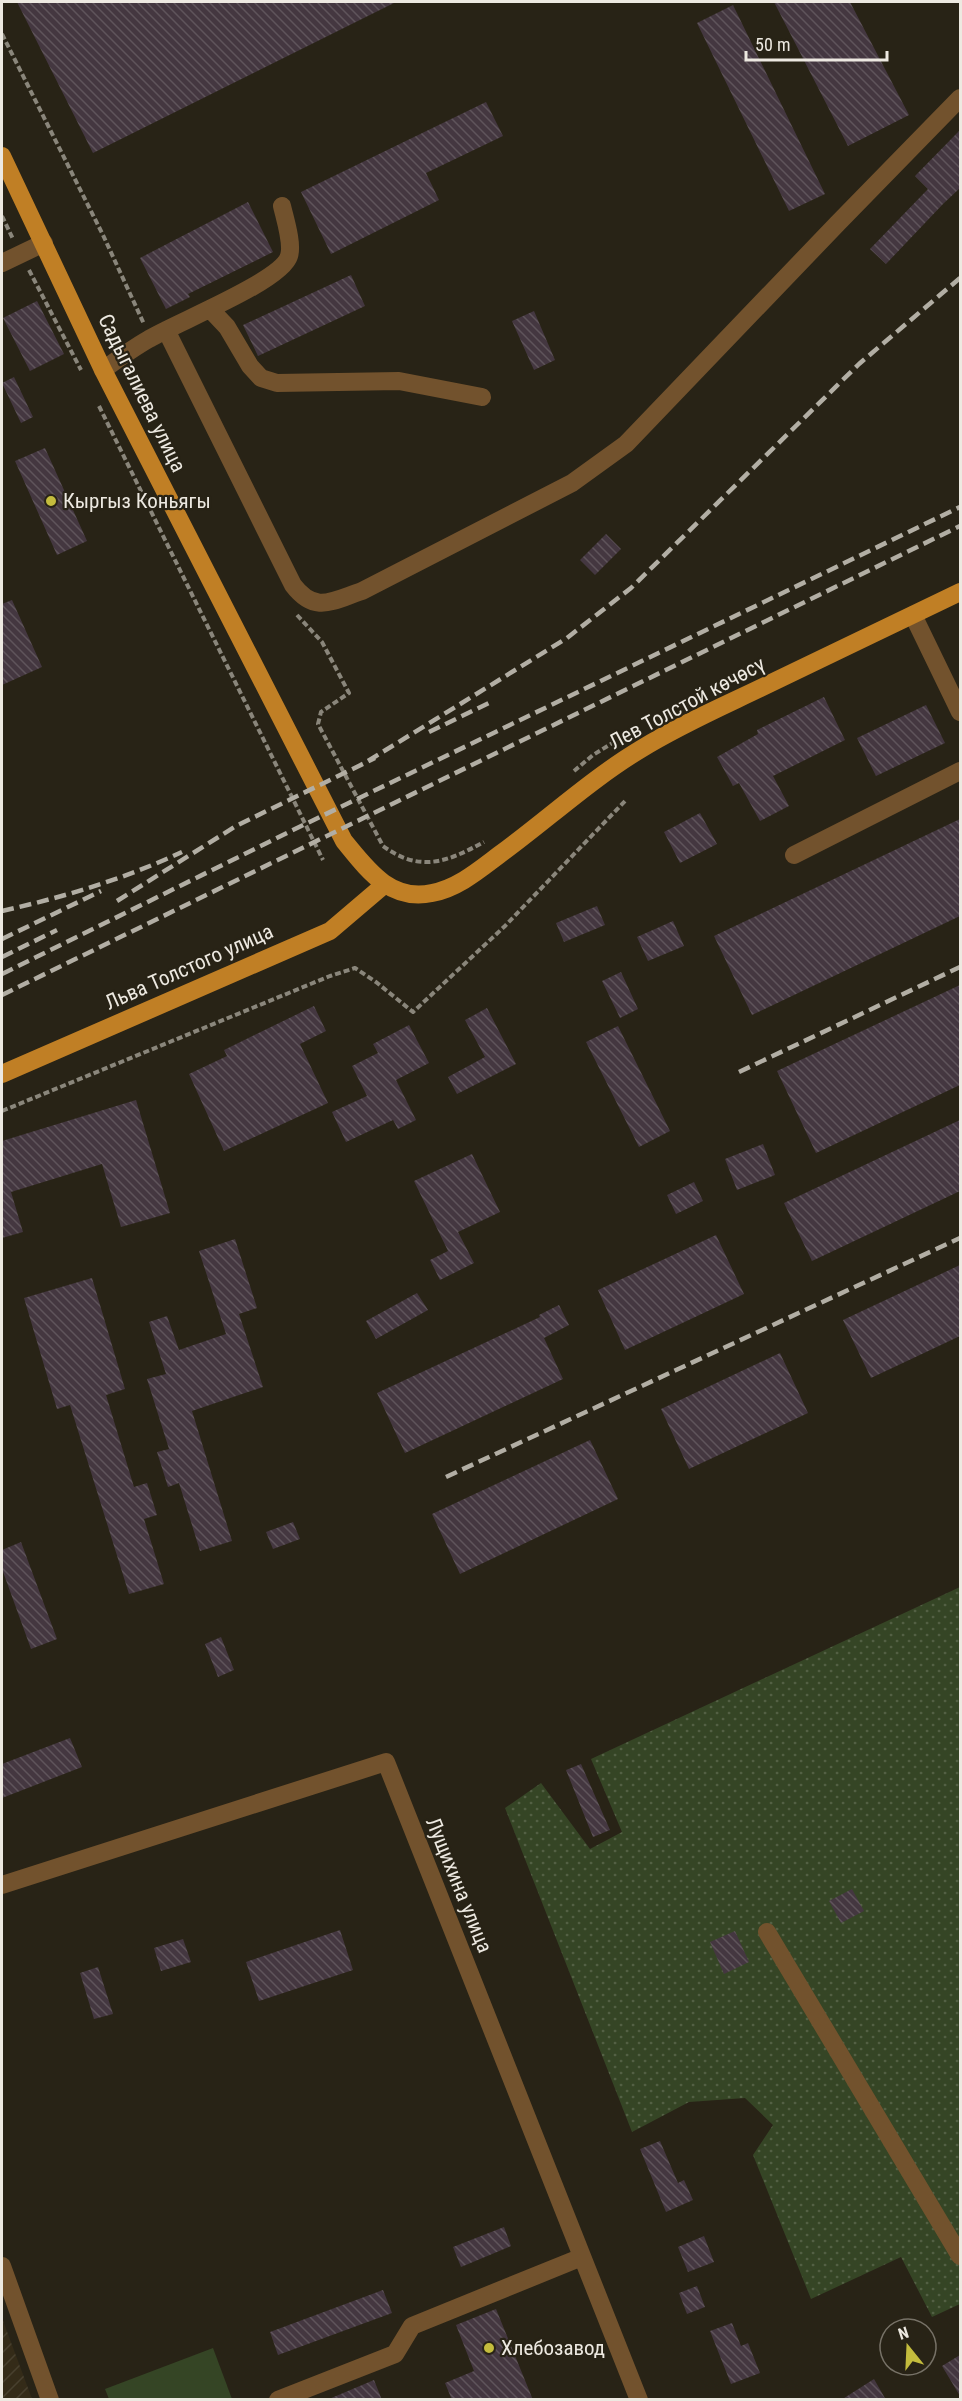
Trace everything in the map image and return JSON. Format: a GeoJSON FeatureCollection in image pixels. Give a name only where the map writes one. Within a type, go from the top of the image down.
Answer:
{"type":"FeatureCollection","features":[{"type":"Feature","properties":{"kind":"main road","name":"Садыгалиева улица"},"geometry":{"type":"LineString","coordinates":[[2,156],[103,369],[344,841],[363,866],[384,885]]}},
{"type":"Feature","properties":{"kind":"main road","name":"Лев Толстой көчөсү"},"geometry":{"type":"LineString","coordinates":[[384,885],[410,893],[432,893],[464,881],[542,824],[591,784],[641,749],[695,719],[960,592]]}},
{"type":"Feature","properties":{"kind":"main road","name":"Льва Толстого улица"},"geometry":{"type":"LineString","coordinates":[[2,1074],[330,931],[384,885]]}},
{"type":"Feature","properties":{"kind":"street"},"geometry":{"type":"LineString","coordinates":[[166,330],[293,585],[303,598],[313,603],[336,600],[362,591],[572,483],[626,444],[960,98]]}},
{"type":"Feature","properties":{"kind":"street"},"geometry":{"type":"LineString","coordinates":[[103,369],[150,338],[278,272],[290,256],[289,237],[282,206]]}},
{"type":"Feature","properties":{"kind":"street"},"geometry":{"type":"LineString","coordinates":[[2,263],[44,243]]}},
{"type":"Feature","properties":{"kind":"street"},"geometry":{"type":"LineString","coordinates":[[210,309],[227,327],[250,366],[261,378],[277,383],[399,381],[482,397]]}},
{"type":"Feature","properties":{"kind":"street"},"geometry":{"type":"LineString","coordinates":[[913,615],[960,712]]}},
{"type":"Feature","properties":{"kind":"street"},"geometry":{"type":"LineString","coordinates":[[794,855],[960,771]]}},
{"type":"Feature","properties":{"kind":"street","name":"Лущихина улица"},"geometry":{"type":"LineString","coordinates":[[2,1885],[386,1762],[639,2400]]}},
{"type":"Feature","properties":{"kind":"street"},"geometry":{"type":"LineString","coordinates":[[767,1932],[960,2256]]}},
{"type":"Feature","properties":{"kind":"street"},"geometry":{"type":"LineString","coordinates":[[278,2400],[395,2354],[412,2326],[582,2257]]}},
{"type":"Feature","properties":{"kind":"street"},"geometry":{"type":"LineString","coordinates":[[2,2266],[50,2400]]}},
{"type":"Feature","properties":{"kind":"path"},"geometry":{"type":"LineString","coordinates":[[2,216],[86,380]]}},
{"type":"Feature","properties":{"kind":"path"},"geometry":{"type":"LineString","coordinates":[[96,402],[323,860]]}},
{"type":"Feature","properties":{"kind":"path"},"geometry":{"type":"LineString","coordinates":[[349,693],[321,712],[318,724],[383,846],[411,862],[429,863],[450,859],[486,841]]}},
{"type":"Feature","properties":{"kind":"path"},"geometry":{"type":"LineString","coordinates":[[568,776],[593,755],[638,728]]}},
{"type":"Feature","properties":{"kind":"path"},"geometry":{"type":"LineString","coordinates":[[2,1111],[330,976],[355,968],[413,1012],[506,926],[625,801]]}},
{"type":"Feature","properties":{"kind":"shaded area"},"geometry":{"type":"Polygon","coordinates":[[[2,2318],[32,2399],[2,2399],[2,2318]]]}},
{"type":"Feature","properties":{"kind":"green space"},"geometry":{"type":"Polygon","coordinates":[[[960,1587],[960,2304],[932,2317],[901,2257],[811,2299],[753,2155],[773,2125],[745,2098],[689,2102],[632,2132],[505,1808],[541,1783],[590,1849],[622,1832],[591,1759],[960,1587]]]}},
{"type":"Feature","properties":{"kind":"green space"},"geometry":{"type":"Polygon","coordinates":[[[213,2348],[232,2399],[109,2399],[105,2389],[213,2348]]]}},
{"type":"Feature","properties":{"kind":"building"},"geometry":{"type":"Polygon","coordinates":[[[17,2],[396,2],[93,153],[17,2]]]}},
{"type":"Feature","properties":{"kind":"building"},"geometry":{"type":"Polygon","coordinates":[[[774,2],[850,2],[909,115],[848,146],[774,2]]]}},
{"type":"Feature","properties":{"kind":"building"},"geometry":{"type":"Polygon","coordinates":[[[733,5],[825,194],[789,211],[697,23],[733,5]]]}},
{"type":"Feature","properties":{"kind":"building"},"geometry":{"type":"Polygon","coordinates":[[[486,102],[503,136],[426,173],[439,200],[331,254],[301,192],[486,102]]]}},
{"type":"Feature","properties":{"kind":"building"},"geometry":{"type":"Polygon","coordinates":[[[960,130],[960,188],[886,264],[870,249],[928,189],[915,176],[960,130]]]}},
{"type":"Feature","properties":{"kind":"building"},"geometry":{"type":"Polygon","coordinates":[[[248,202],[273,252],[188,294],[190,297],[166,309],[140,258],[248,202]]]}},
{"type":"Feature","properties":{"kind":"building"},"geometry":{"type":"Polygon","coordinates":[[[351,275],[365,306],[258,356],[243,325],[351,275]]]}},
{"type":"Feature","properties":{"kind":"building"},"geometry":{"type":"Polygon","coordinates":[[[37,301],[64,354],[30,371],[3,318],[37,301]]]}},
{"type":"Feature","properties":{"kind":"building"},"geometry":{"type":"Polygon","coordinates":[[[534,311],[555,360],[534,370],[512,321],[534,311]]]}},
{"type":"Feature","properties":{"kind":"building"},"geometry":{"type":"Polygon","coordinates":[[[14,377],[33,417],[21,423],[2,383],[14,377]]]}},
{"type":"Feature","properties":{"kind":"building","name":"Кыргыз Коньягы"},"geometry":{"type":"Polygon","coordinates":[[[45,448],[87,541],[57,555],[15,461],[45,448]]]}},
{"type":"Feature","properties":{"kind":"building"},"geometry":{"type":"Polygon","coordinates":[[[606,534],[621,549],[595,575],[580,560],[606,534]]]}},
{"type":"Feature","properties":{"kind":"building"},"geometry":{"type":"Polygon","coordinates":[[[12,600],[42,667],[2,685],[2,604],[12,600]]]}},
{"type":"Feature","properties":{"kind":"building"},"geometry":{"type":"Polygon","coordinates":[[[824,697],[845,740],[773,776],[789,806],[760,821],[739,783],[733,786],[717,757],[758,734],[757,730],[824,697]]]}},
{"type":"Feature","properties":{"kind":"building"},"geometry":{"type":"Polygon","coordinates":[[[926,705],[945,743],[876,776],[857,738],[926,705]]]}},
{"type":"Feature","properties":{"kind":"building"},"geometry":{"type":"Polygon","coordinates":[[[700,813],[717,844],[680,863],[664,832],[700,813]]]}},
{"type":"Feature","properties":{"kind":"building"},"geometry":{"type":"Polygon","coordinates":[[[960,819],[960,916],[752,1015],[714,936],[960,819]]]}},
{"type":"Feature","properties":{"kind":"building"},"geometry":{"type":"Polygon","coordinates":[[[597,906],[605,925],[564,942],[556,923],[597,906]]]}},
{"type":"Feature","properties":{"kind":"building"},"geometry":{"type":"Polygon","coordinates":[[[673,921],[684,946],[648,961],[637,937],[673,921]]]}},
{"type":"Feature","properties":{"kind":"building"},"geometry":{"type":"Polygon","coordinates":[[[621,972],[638,1009],[620,1018],[602,981],[621,972]]]}},
{"type":"Feature","properties":{"kind":"building"},"geometry":{"type":"Polygon","coordinates":[[[960,985],[960,1085],[816,1153],[777,1071],[960,985]]]}},
{"type":"Feature","properties":{"kind":"building"},"geometry":{"type":"Polygon","coordinates":[[[314,1006],[326,1031],[300,1044],[328,1103],[224,1151],[189,1074],[227,1056],[224,1050],[314,1006]]]}},
{"type":"Feature","properties":{"kind":"building"},"geometry":{"type":"Polygon","coordinates":[[[487,1008],[516,1064],[457,1094],[448,1077],[485,1057],[465,1020],[487,1008]]]}},
{"type":"Feature","properties":{"kind":"building"},"geometry":{"type":"Polygon","coordinates":[[[409,1025],[429,1063],[396,1080],[416,1120],[398,1129],[393,1120],[346,1142],[332,1112],[367,1096],[352,1066],[378,1053],[373,1044],[409,1025]]]}},
{"type":"Feature","properties":{"kind":"building"},"geometry":{"type":"Polygon","coordinates":[[[618,1026],[670,1131],[639,1147],[586,1042],[618,1026]]]}},
{"type":"Feature","properties":{"kind":"building"},"geometry":{"type":"Polygon","coordinates":[[[136,1100],[170,1213],[121,1227],[102,1164],[11,1192],[23,1232],[2,1238],[2,1141],[136,1100]]]}},
{"type":"Feature","properties":{"kind":"building"},"geometry":{"type":"Polygon","coordinates":[[[960,1120],[960,1191],[812,1261],[784,1203],[960,1120]]]}},
{"type":"Feature","properties":{"kind":"building"},"geometry":{"type":"Polygon","coordinates":[[[763,1144],[775,1175],[737,1190],[725,1159],[763,1144]]]}},
{"type":"Feature","properties":{"kind":"building"},"geometry":{"type":"Polygon","coordinates":[[[472,1154],[500,1212],[458,1232],[474,1263],[440,1280],[430,1260],[448,1251],[414,1181],[472,1154]]]}},
{"type":"Feature","properties":{"kind":"building"},"geometry":{"type":"Polygon","coordinates":[[[694,1182],[703,1201],[676,1214],[667,1195],[694,1182]]]}},
{"type":"Feature","properties":{"kind":"building"},"geometry":{"type":"Polygon","coordinates":[[[716,1235],[744,1294],[625,1350],[598,1290],[716,1235]]]}},
{"type":"Feature","properties":{"kind":"building"},"geometry":{"type":"Polygon","coordinates":[[[235,1239],[257,1308],[239,1314],[263,1387],[192,1411],[232,1541],[200,1551],[179,1483],[168,1487],[157,1452],[169,1449],[147,1379],[166,1374],[149,1322],[167,1316],[179,1350],[226,1334],[199,1251],[235,1239]]]}},
{"type":"Feature","properties":{"kind":"building"},"geometry":{"type":"Polygon","coordinates":[[[960,1265],[960,1336],[871,1378],[843,1320],[960,1265]]]}},
{"type":"Feature","properties":{"kind":"building"},"geometry":{"type":"Polygon","coordinates":[[[92,1278],[125,1389],[106,1395],[134,1487],[147,1483],[157,1515],[144,1519],[164,1584],[129,1594],[70,1405],[57,1409],[24,1298],[92,1278]]]}},
{"type":"Feature","properties":{"kind":"building"},"geometry":{"type":"Polygon","coordinates":[[[417,1293],[428,1310],[376,1339],[366,1321],[417,1293]]]}},
{"type":"Feature","properties":{"kind":"building"},"geometry":{"type":"Polygon","coordinates":[[[559,1305],[569,1325],[544,1338],[563,1379],[405,1453],[377,1393],[540,1317],[539,1315],[559,1305]]]}},
{"type":"Feature","properties":{"kind":"building"},"geometry":{"type":"Polygon","coordinates":[[[780,1353],[808,1413],[689,1469],[661,1409],[780,1353]]]}},
{"type":"Feature","properties":{"kind":"building"},"geometry":{"type":"Polygon","coordinates":[[[590,1440],[618,1499],[460,1574],[432,1514],[590,1440]]]}},
{"type":"Feature","properties":{"kind":"building"},"geometry":{"type":"Polygon","coordinates":[[[293,1522],[300,1539],[273,1549],[266,1532],[293,1522]]]}},
{"type":"Feature","properties":{"kind":"building"},"geometry":{"type":"Polygon","coordinates":[[[21,1542],[57,1639],[31,1649],[2,1569],[2,1550],[21,1542]]]}},
{"type":"Feature","properties":{"kind":"building"},"geometry":{"type":"Polygon","coordinates":[[[221,1637],[234,1670],[218,1677],[205,1644],[221,1637]]]}},
{"type":"Feature","properties":{"kind":"building"},"geometry":{"type":"Polygon","coordinates":[[[70,1738],[82,1767],[2,1798],[2,1764],[70,1738]]]}},
{"type":"Feature","properties":{"kind":"building"},"geometry":{"type":"Polygon","coordinates":[[[581,1764],[610,1830],[593,1837],[566,1770],[581,1764]]]}},
{"type":"Feature","properties":{"kind":"building"},"geometry":{"type":"Polygon","coordinates":[[[852,1889],[864,1911],[841,1923],[829,1901],[852,1889]]]}},
{"type":"Feature","properties":{"kind":"building"},"geometry":{"type":"Polygon","coordinates":[[[340,1930],[353,1970],[259,2001],[246,1962],[340,1930]]]}},
{"type":"Feature","properties":{"kind":"building"},"geometry":{"type":"Polygon","coordinates":[[[735,1931],[749,1962],[724,1974],[710,1942],[735,1931]]]}},
{"type":"Feature","properties":{"kind":"building"},"geometry":{"type":"Polygon","coordinates":[[[183,1939],[191,1962],[161,1971],[154,1948],[183,1939]]]}},
{"type":"Feature","properties":{"kind":"building"},"geometry":{"type":"Polygon","coordinates":[[[98,1967],[113,2014],[94,2019],[80,1973],[98,1967]]]}},
{"type":"Feature","properties":{"kind":"building"},"geometry":{"type":"Polygon","coordinates":[[[660,2141],[678,2183],[684,2180],[693,2200],[666,2212],[640,2149],[660,2141]]]}},
{"type":"Feature","properties":{"kind":"building"},"geometry":{"type":"Polygon","coordinates":[[[504,2227],[511,2246],[461,2267],[453,2247],[504,2227]]]}},
{"type":"Feature","properties":{"kind":"building"},"geometry":{"type":"Polygon","coordinates":[[[704,2236],[714,2262],[688,2272],[678,2247],[704,2236]]]}},
{"type":"Feature","properties":{"kind":"building"},"geometry":{"type":"Polygon","coordinates":[[[697,2286],[705,2307],[687,2314],[679,2293],[697,2286]]]}},
{"type":"Feature","properties":{"kind":"building"},"geometry":{"type":"Polygon","coordinates":[[[383,2290],[392,2313],[278,2355],[270,2332],[383,2290]]]}},
{"type":"Feature","properties":{"kind":"building","name":"Хлебозавод"},"geometry":{"type":"Polygon","coordinates":[[[496,2309],[533,2400],[452,2400],[445,2383],[474,2371],[456,2325],[496,2309]]]}},
{"type":"Feature","properties":{"kind":"building"},"geometry":{"type":"Polygon","coordinates":[[[732,2323],[741,2346],[748,2343],[760,2373],[731,2384],[710,2331],[732,2323]]]}},
{"type":"Feature","properties":{"kind":"building"},"geometry":{"type":"Polygon","coordinates":[[[960,2355],[960,2396],[942,2366],[960,2355]]]}},
{"type":"Feature","properties":{"kind":"building"},"geometry":{"type":"Polygon","coordinates":[[[874,2379],[886,2400],[841,2400],[874,2379]]]}},
{"type":"Feature","properties":{"kind":"building"},"geometry":{"type":"Polygon","coordinates":[[[374,2380],[382,2400],[329,2400],[329,2399],[374,2380]]]}},
{"type":"Feature","properties":{"kind":"railway"},"geometry":{"type":"LineString","coordinates":[[368,761],[567,638],[631,588],[859,364],[960,278]]}},
{"type":"Feature","properties":{"kind":"railway"},"geometry":{"type":"LineString","coordinates":[[2,974],[291,831],[960,507]]}},
{"type":"Feature","properties":{"kind":"railway"},"geometry":{"type":"LineString","coordinates":[[2,995],[960,526]]}},
{"type":"Feature","properties":{"kind":"railway"},"geometry":{"type":"LineString","coordinates":[[429,732],[491,702]]}},
{"type":"Feature","properties":{"kind":"railway"},"geometry":{"type":"LineString","coordinates":[[117,901],[236,826],[375,758]]}},
{"type":"Feature","properties":{"kind":"railway"},"geometry":{"type":"LineString","coordinates":[[2,911],[94,886],[138,871],[182,852]]}},
{"type":"Feature","properties":{"kind":"railway"},"geometry":{"type":"LineString","coordinates":[[2,939],[101,891]]}},
{"type":"Feature","properties":{"kind":"railway"},"geometry":{"type":"LineString","coordinates":[[2,957],[57,930]]}},
{"type":"Feature","properties":{"kind":"railway"},"geometry":{"type":"LineString","coordinates":[[739,1072],[960,967]]}},
{"type":"Feature","properties":{"kind":"railway"},"geometry":{"type":"LineString","coordinates":[[446,1477],[960,1238]]}},
{"type":"Feature","properties":{"kind":"place","name":"Кыргыз Коньягы"},"geometry":{"type":"Point","coordinates":[51,501]}},
{"type":"Feature","properties":{"kind":"place","name":"Хлебозавод"},"geometry":{"type":"Point","coordinates":[489,2348]}}]}
